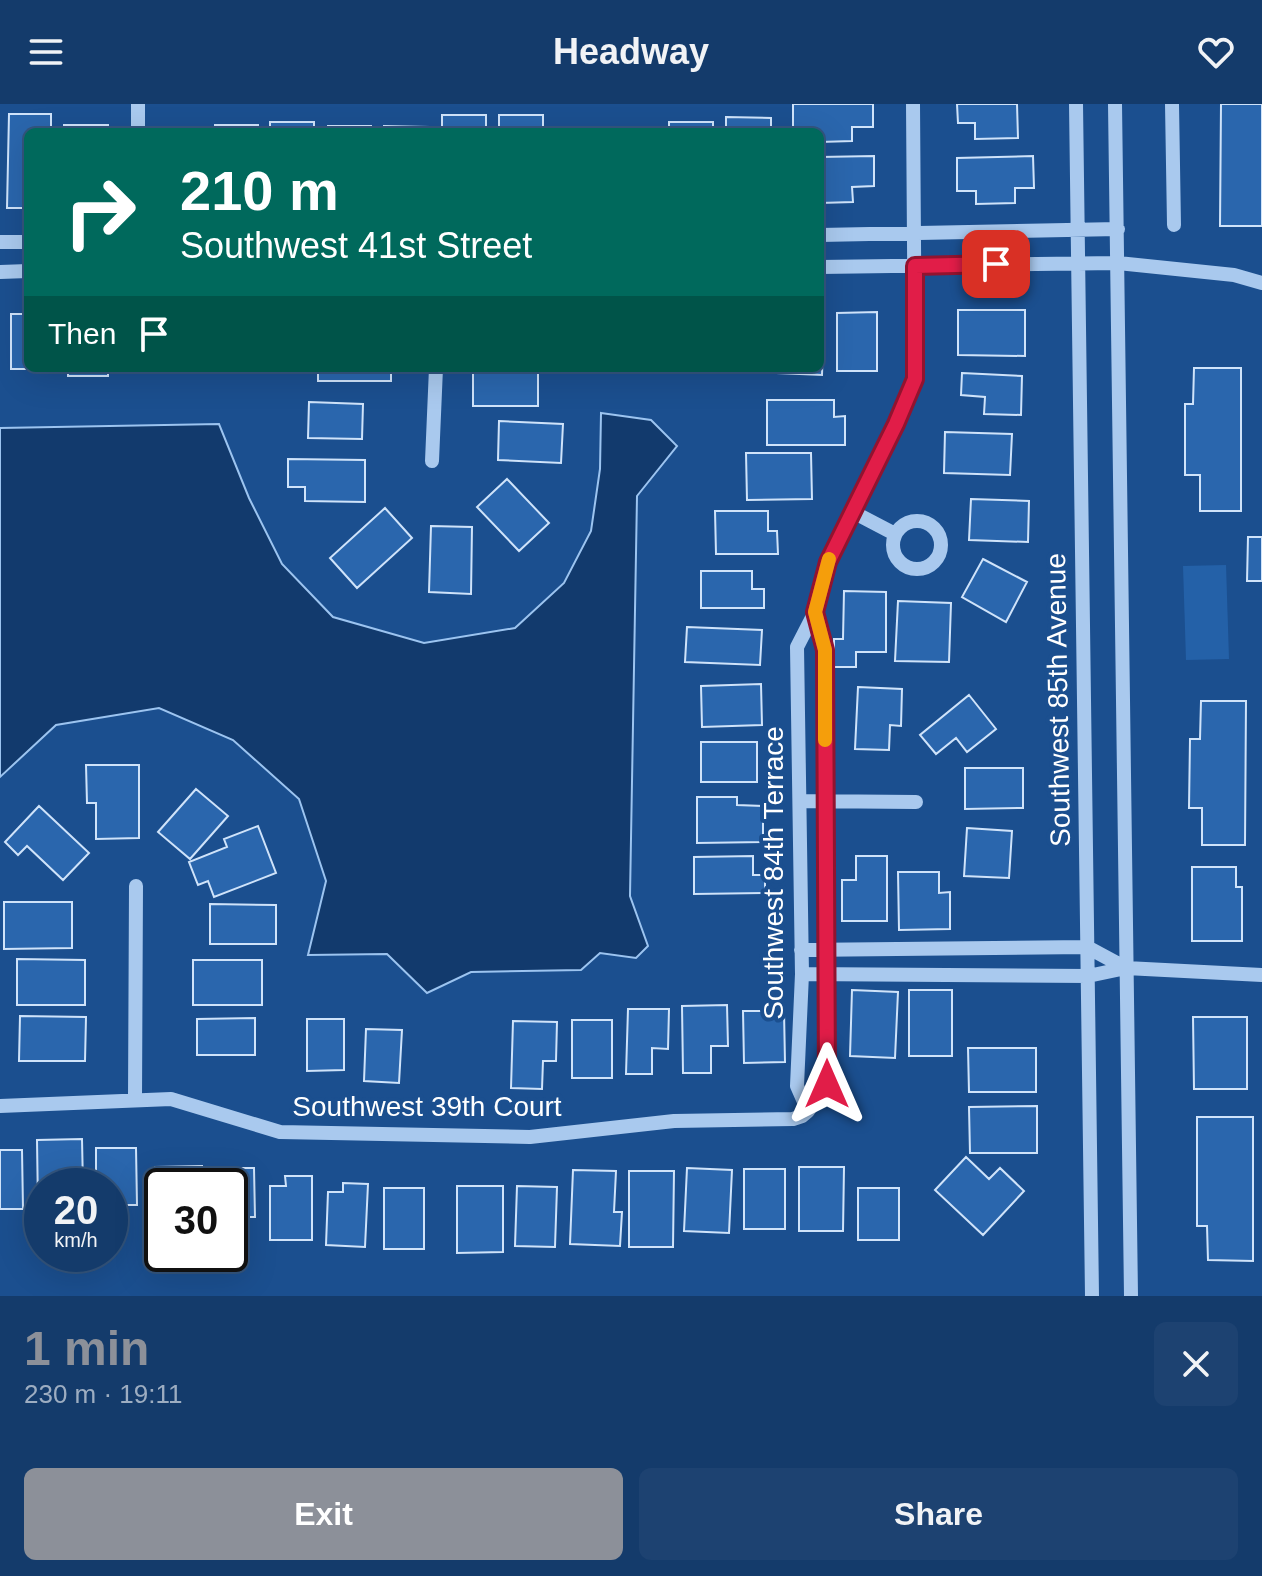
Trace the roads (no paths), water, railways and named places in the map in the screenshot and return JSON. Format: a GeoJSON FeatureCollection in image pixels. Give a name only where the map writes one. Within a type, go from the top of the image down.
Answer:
{"type":"FeatureCollection","features":[{"type":"Feature","properties":{"kind":"street"},"geometry":{"type":"LineString","coordinates":[[138,104],[138,128]]}},
{"type":"Feature","properties":{"kind":"street","name":"Southwest 84th Terrace"},"geometry":{"type":"LineString","coordinates":[[808,1111],[797,1086],[802,974],[797,647],[815,612],[828,562],[915,379],[913,104]]}},
{"type":"Feature","properties":{"kind":"street","name":"Southwest 85th Avenue"},"geometry":{"type":"LineString","coordinates":[[1076,104],[1092,1296]]}},
{"type":"Feature","properties":{"kind":"street"},"geometry":{"type":"LineString","coordinates":[[1115,104],[1131,1296]]}},
{"type":"Feature","properties":{"kind":"street"},"geometry":{"type":"LineString","coordinates":[[1172,104],[1174,225]]}},
{"type":"Feature","properties":{"kind":"street"},"geometry":{"type":"LineString","coordinates":[[824,235],[1118,229]]}},
{"type":"Feature","properties":{"kind":"street"},"geometry":{"type":"LineString","coordinates":[[0,242],[24,242]]}},
{"type":"Feature","properties":{"kind":"street"},"geometry":{"type":"LineString","coordinates":[[824,267],[1118,263],[1234,275],[1262,283]]}},
{"type":"Feature","properties":{"kind":"street"},"geometry":{"type":"LineString","coordinates":[[0,272],[24,271]]}},
{"type":"Feature","properties":{"kind":"street"},"geometry":{"type":"LineString","coordinates":[[432,461],[436,372]]}},
{"type":"Feature","properties":{"kind":"street"},"geometry":{"type":"LineString","coordinates":[[853,512],[895,534]]}},
{"type":"Feature","properties":{"kind":"street","name":"Southwest 84th Terrace"},"geometry":{"type":"LineString","coordinates":[[808,1111],[827,1084],[825,650],[815,612]]}},
{"type":"Feature","properties":{"kind":"street"},"geometry":{"type":"LineString","coordinates":[[800,801],[916,802]]}},
{"type":"Feature","properties":{"kind":"street"},"geometry":{"type":"LineString","coordinates":[[135,1099],[136,886]]}},
{"type":"Feature","properties":{"kind":"street"},"geometry":{"type":"LineString","coordinates":[[801,950],[1087,947],[1126,968]]}},
{"type":"Feature","properties":{"kind":"street"},"geometry":{"type":"LineString","coordinates":[[802,974],[1088,976],[1126,968],[1262,975]]}},
{"type":"Feature","properties":{"kind":"street","name":"Southwest 39th Court"},"geometry":{"type":"LineString","coordinates":[[0,1106],[171,1099],[280,1132],[514,1136],[674,1121],[793,1119],[808,1111]]}}]}
